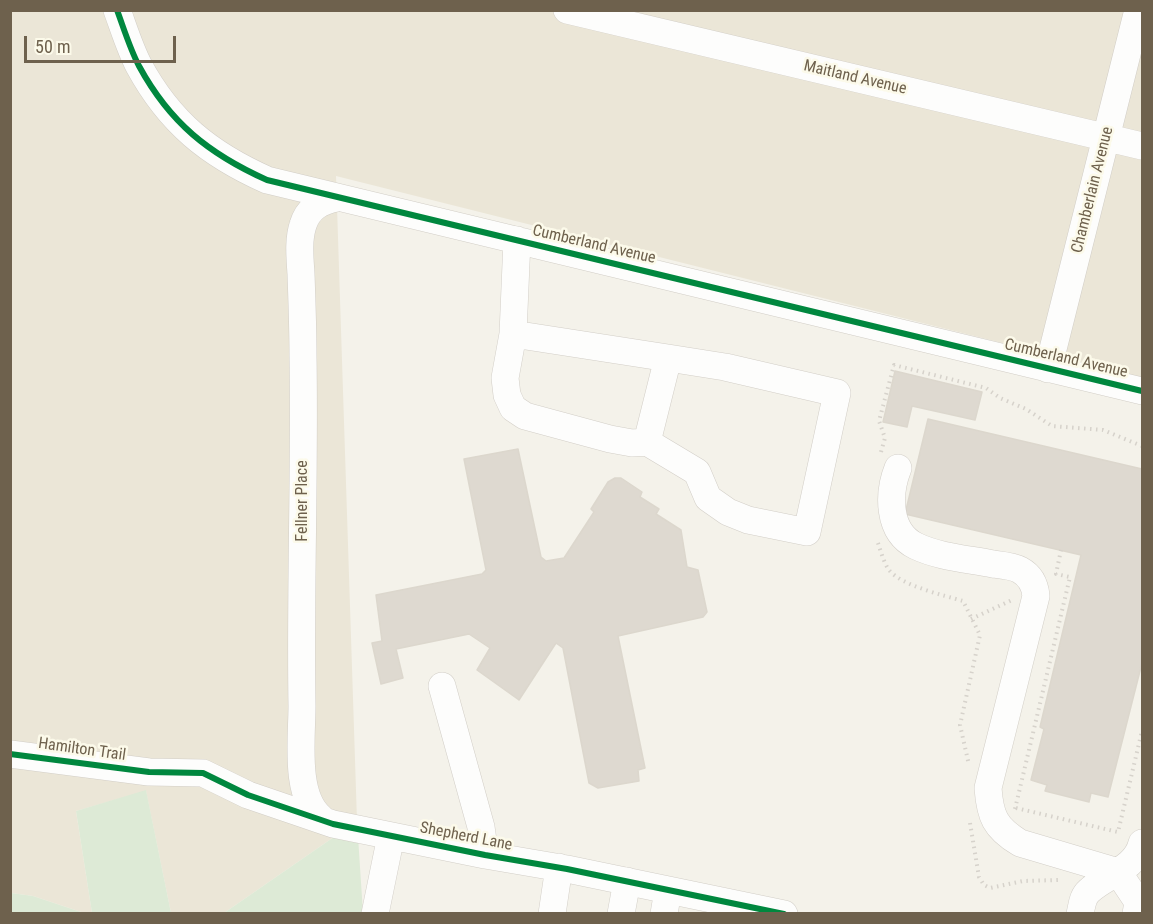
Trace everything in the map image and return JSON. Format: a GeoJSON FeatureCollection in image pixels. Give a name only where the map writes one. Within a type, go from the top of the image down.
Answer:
{"type":"FeatureCollection","features":[{"type":"Feature","properties":{"kind":"street","name":"Cumberland Avenue"},"geometry":{"type":"LineString","coordinates":[[117,10],[139,66],[172,114],[196,139],[240,168],[267,180],[1143,391]]}},
{"type":"Feature","properties":{"kind":"street","name":"Maitland Avenue"},"geometry":{"type":"LineString","coordinates":[[567,10],[1143,146]]}},
{"type":"Feature","properties":{"kind":"street","name":"Chamberlain Avenue"},"geometry":{"type":"LineString","coordinates":[[1048,369],[1138,10]]}},
{"type":"Feature","properties":{"kind":"street","name":"Fellner Place"},"geometry":{"type":"LineString","coordinates":[[321,818],[308,801],[303,777],[301,660],[303,356],[300,248],[303,224],[308,215],[316,206],[337,198]]}},
{"type":"Feature","properties":{"kind":"street"},"geometry":{"type":"LineString","coordinates":[[513,334],[724,367],[837,393],[807,532],[748,520],[728,512],[708,498],[697,472],[647,442],[632,443],[609,439],[525,416],[513,408],[507,394],[505,378],[513,334],[517,240]]}},
{"type":"Feature","properties":{"kind":"street"},"geometry":{"type":"LineString","coordinates":[[647,442],[668,358]]}},
{"type":"Feature","properties":{"kind":"street"},"geometry":{"type":"LineString","coordinates":[[889,463],[892,488],[891,510],[900,531],[908,541],[933,552],[1019,569],[1035,585],[1036,596],[988,788],[989,806],[996,823],[1008,836],[1020,843],[1118,872],[1138,902],[1136,914]]}},
{"type":"Feature","properties":{"kind":"street"},"geometry":{"type":"LineString","coordinates":[[442,686],[481,827],[484,855]]}},
{"type":"Feature","properties":{"kind":"street","name":"Hamilton Trail"},"geometry":{"type":"LineString","coordinates":[[10,754],[149,772]]}},
{"type":"Feature","properties":{"kind":"street","name":"Shepherd Lane"},"geometry":{"type":"LineString","coordinates":[[149,772],[203,773],[248,795],[321,818],[333,824],[627,881],[666,902],[784,914]]}},
{"type":"Feature","properties":{"kind":"street"},"geometry":{"type":"LineString","coordinates":[[375,914],[391,836]]}},
{"type":"Feature","properties":{"kind":"street"},"geometry":{"type":"LineString","coordinates":[[1080,914],[1084,897],[1089,891],[1140,854],[1143,843]]}},
{"type":"Feature","properties":{"kind":"street"},"geometry":{"type":"LineString","coordinates":[[552,914],[559,867]]}},
{"type":"Feature","properties":{"kind":"street"},"geometry":{"type":"LineString","coordinates":[[621,914],[627,881]]}},
{"type":"Feature","properties":{"kind":"path"},"geometry":{"type":"LineString","coordinates":[[889,463],[885,438],[879,421],[894,365],[986,388],[1052,426],[1103,430],[1143,446]]}},
{"type":"Feature","properties":{"kind":"path"},"geometry":{"type":"LineString","coordinates":[[877,540],[887,568],[894,575],[913,585],[963,601],[980,635],[960,725],[969,761],[969,773]]}},
{"type":"Feature","properties":{"kind":"path"},"geometry":{"type":"LineString","coordinates":[[1008,836],[1070,576],[1056,574],[1061,550]]}},
{"type":"Feature","properties":{"kind":"path"},"geometry":{"type":"LineString","coordinates":[[971,618],[1020,596]]}},
{"type":"Feature","properties":{"kind":"path"},"geometry":{"type":"LineString","coordinates":[[1016,808],[1118,832],[1143,731]]}},
{"type":"Feature","properties":{"kind":"path"},"geometry":{"type":"LineString","coordinates":[[970,819],[979,877],[984,885],[990,888],[1023,881],[1066,880]]}},
{"type":"Feature","properties":{"kind":"shaded area"},"geometry":{"type":"Polygon","coordinates":[[[11,11],[1142,11],[1142,378],[336,176],[357,821],[224,913],[171,913],[146,791],[76,811],[92,913],[84,913],[33,896],[11,893],[11,11]]]}},
{"type":"Feature","properties":{"kind":"green space"},"geometry":{"type":"Polygon","coordinates":[[[146,790],[171,913],[92,913],[76,811],[146,790]]]}},
{"type":"Feature","properties":{"kind":"green space"},"geometry":{"type":"Polygon","coordinates":[[[357,821],[363,913],[224,913],[357,821]]]}},
{"type":"Feature","properties":{"kind":"green space"},"geometry":{"type":"Polygon","coordinates":[[[11,893],[33,896],[84,913],[11,913],[11,893]]]}},
{"type":"Feature","properties":{"kind":"building"},"geometry":{"type":"Polygon","coordinates":[[[895,371],[982,392],[975,420],[912,406],[907,427],[883,422],[895,371]]]}},
{"type":"Feature","properties":{"kind":"building"},"geometry":{"type":"Polygon","coordinates":[[[928,419],[1142,469],[1142,663],[1108,797],[1091,793],[1089,802],[1045,791],[1047,785],[1031,780],[1044,729],[1040,727],[1081,555],[905,514],[928,419]]]}},
{"type":"Feature","properties":{"kind":"building"},"geometry":{"type":"Polygon","coordinates":[[[518,449],[541,557],[546,561],[564,558],[594,512],[591,509],[608,482],[621,478],[642,492],[640,497],[659,509],[656,514],[681,530],[687,567],[698,570],[707,612],[703,617],[618,636],[645,768],[638,770],[639,781],[598,788],[589,783],[563,648],[556,643],[519,700],[477,670],[490,648],[469,634],[396,649],[403,678],[381,684],[372,643],[382,641],[376,595],[482,574],[486,570],[464,459],[518,449]]]}},
{"type":"Feature","properties":{"kind":"cycle path"},"geometry":{"type":"LineString","coordinates":[[117,10],[139,66],[151,86],[178,120],[209,148],[267,180],[1142,391]]}},
{"type":"Feature","properties":{"kind":"cycle path"},"geometry":{"type":"LineString","coordinates":[[10,754],[149,772],[203,773],[248,795],[333,824],[784,914]]}}]}
